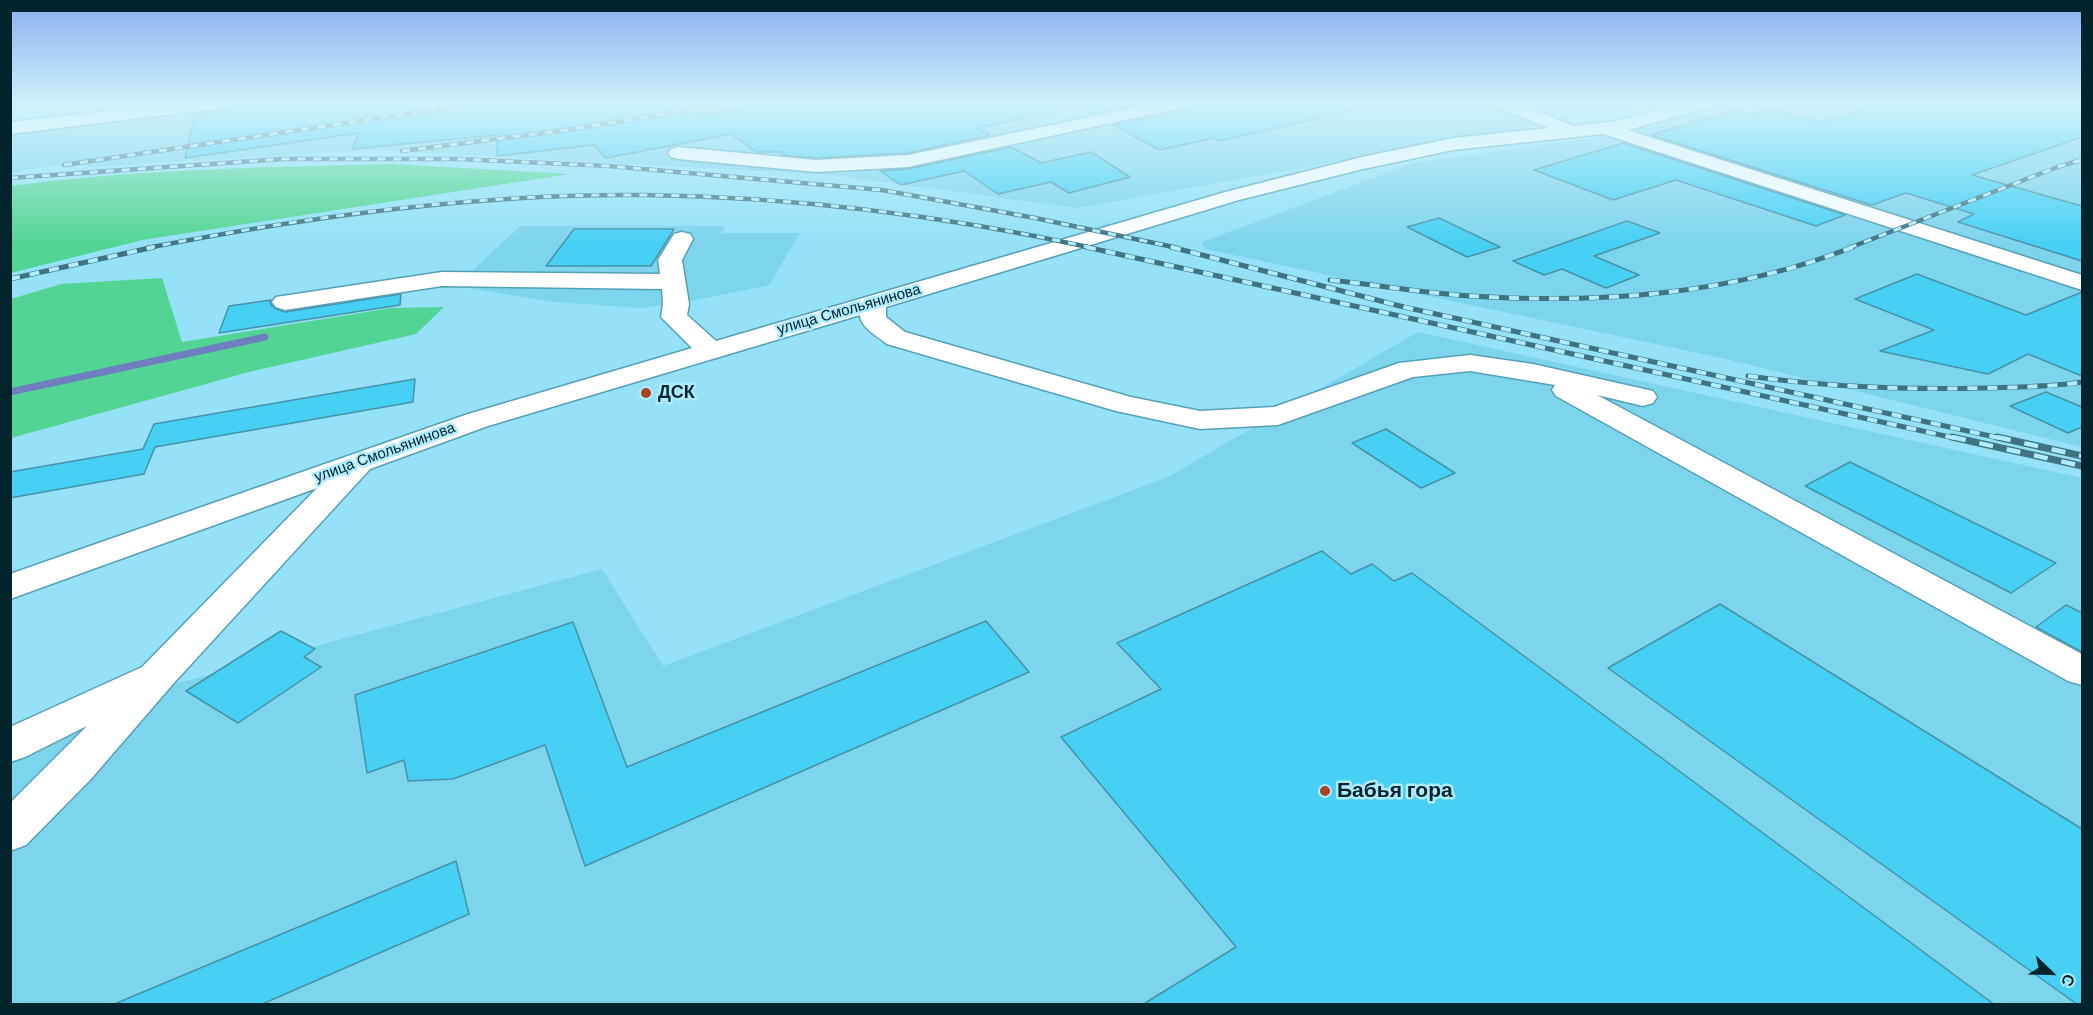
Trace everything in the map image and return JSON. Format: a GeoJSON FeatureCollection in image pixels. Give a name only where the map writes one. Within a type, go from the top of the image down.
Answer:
{"type":"FeatureCollection","features":[{"type":"Feature","properties":{"kind":"street"},"geometry":{"type":"LineString","coordinates":[[678,153],[816,166],[908,161],[957,150]]}},
{"type":"Feature","properties":{"kind":"street","name":"улица Смольянинова"},"geometry":{"type":"LineString","coordinates":[[10,587],[478,420],[697,339],[873,303],[1232,196],[1362,163],[1423,150]]}},
{"type":"Feature","properties":{"kind":"street"},"geometry":{"type":"LineString","coordinates":[[1673,150],[2082,283]]}},
{"type":"Feature","properties":{"kind":"street"},"geometry":{"type":"LineString","coordinates":[[682,238],[670,260],[676,304],[674,317],[697,339]]}},
{"type":"Feature","properties":{"kind":"street"},"geometry":{"type":"LineString","coordinates":[[285,302],[442,279],[673,282]]}},
{"type":"Feature","properties":{"kind":"street"},"geometry":{"type":"LineString","coordinates":[[873,303],[873,320],[896,338],[1126,405],[1200,420],[1278,416],[1409,369],[1470,363],[1533,372],[1642,397]]}},
{"type":"Feature","properties":{"kind":"street"},"geometry":{"type":"LineString","coordinates":[[1533,372],[2082,671]]}},
{"type":"Feature","properties":{"kind":"street"},"geometry":{"type":"LineString","coordinates":[[10,832],[76,767],[159,674],[361,462]]}},
{"type":"Feature","properties":{"kind":"street"},"geometry":{"type":"LineString","coordinates":[[10,746],[159,674]]}},
{"type":"Feature","properties":{"kind":"shaded area"},"geometry":{"type":"Polygon","coordinates":[[[10,150],[368,150],[89,167],[74,162],[11,173],[10,150]]]}},
{"type":"Feature","properties":{"kind":"shaded area"},"geometry":{"type":"Polygon","coordinates":[[[381,150],[1401,150],[1077,208],[831,175],[381,150]]]}},
{"type":"Feature","properties":{"kind":"shaded area"},"geometry":{"type":"Polygon","coordinates":[[[1504,150],[2082,150],[2082,447],[1722,358],[1205,249],[1202,242],[1413,163],[1504,150]]]}},
{"type":"Feature","properties":{"kind":"shaded area"},"geometry":{"type":"Polygon","coordinates":[[[520,226],[725,226],[722,233],[800,233],[769,285],[686,302],[640,308],[555,302],[456,286],[520,226]]]}},
{"type":"Feature","properties":{"kind":"shaded area"},"geometry":{"type":"Polygon","coordinates":[[[1418,332],[2082,478],[2082,1004],[11,1004],[11,728],[602,569],[663,666],[1168,477],[1418,332]]]}},
{"type":"Feature","properties":{"kind":"green space"},"geometry":{"type":"Polygon","coordinates":[[[394,164],[570,174],[142,240],[11,273],[11,186],[154,172],[394,164]]]}},
{"type":"Feature","properties":{"kind":"green space"},"geometry":{"type":"Polygon","coordinates":[[[162,278],[182,342],[391,308],[444,307],[416,334],[249,372],[11,438],[11,299],[61,284],[162,278]]]}},
{"type":"Feature","properties":{"kind":"building"},"geometry":{"type":"Polygon","coordinates":[[[187,150],[238,150],[185,158],[187,150]]]}},
{"type":"Feature","properties":{"kind":"building"},"geometry":{"type":"Polygon","coordinates":[[[497,150],[547,150],[497,156],[497,150]]]}},
{"type":"Feature","properties":{"kind":"building"},"geometry":{"type":"Polygon","coordinates":[[[599,150],[646,150],[606,158],[599,150]]]}},
{"type":"Feature","properties":{"kind":"building"},"geometry":{"type":"Polygon","coordinates":[[[754,150],[920,150],[816,158],[782,155],[782,152],[754,150]]]}},
{"type":"Feature","properties":{"kind":"building"},"geometry":{"type":"Polygon","coordinates":[[[995,150],[1017,150],[1041,163],[1091,152],[1130,177],[1069,193],[1051,182],[998,194],[964,171],[901,185],[880,171],[908,169],[995,150]]]}},
{"type":"Feature","properties":{"kind":"building"},"geometry":{"type":"Polygon","coordinates":[[[1599,150],[1646,150],[1845,215],[1816,226],[1676,180],[1613,200],[1534,170],[1599,150]]]}},
{"type":"Feature","properties":{"kind":"building"},"geometry":{"type":"Polygon","coordinates":[[[1700,150],[2043,150],[1972,175],[2082,206],[2082,261],[1958,222],[1974,214],[1906,193],[1872,205],[1700,150]]]}},
{"type":"Feature","properties":{"kind":"building"},"geometry":{"type":"Polygon","coordinates":[[[1439,218],[1500,247],[1467,257],[1407,227],[1439,218]]]}},
{"type":"Feature","properties":{"kind":"building"},"geometry":{"type":"Polygon","coordinates":[[[1627,221],[1660,233],[1594,256],[1639,275],[1606,288],[1562,269],[1544,275],[1513,261],[1627,221]]]}},
{"type":"Feature","properties":{"kind":"building"},"geometry":{"type":"Polygon","coordinates":[[[574,229],[674,229],[651,266],[546,266],[574,229]]]}},
{"type":"Feature","properties":{"kind":"building"},"geometry":{"type":"Polygon","coordinates":[[[1917,274],[2026,315],[2082,292],[2082,376],[2028,354],[1988,374],[1880,351],[1934,330],[1855,299],[1917,274]]]}},
{"type":"Feature","properties":{"kind":"building"},"geometry":{"type":"Polygon","coordinates":[[[401,294],[400,305],[219,333],[229,306],[271,300],[270,303],[274,308],[285,312],[401,294]]]}},
{"type":"Feature","properties":{"kind":"building"},"geometry":{"type":"Polygon","coordinates":[[[415,379],[413,402],[155,447],[144,474],[10,498],[10,472],[143,449],[154,424],[415,379]]]}},
{"type":"Feature","properties":{"kind":"building"},"geometry":{"type":"Polygon","coordinates":[[[2046,392],[2082,407],[2082,427],[2068,433],[2010,406],[2046,392]]]}},
{"type":"Feature","properties":{"kind":"building"},"geometry":{"type":"Polygon","coordinates":[[[1386,429],[1455,473],[1421,488],[1352,443],[1386,429]]]}},
{"type":"Feature","properties":{"kind":"building"},"geometry":{"type":"Polygon","coordinates":[[[1850,462],[2056,563],[2011,593],[1805,486],[1850,462]]]}},
{"type":"Feature","properties":{"kind":"building"},"geometry":{"type":"Polygon","coordinates":[[[1322,551],[1351,574],[1372,564],[1394,581],[1412,573],[1995,1005],[1142,1005],[1236,947],[1061,737],[1161,689],[1117,643],[1322,551]]]}},
{"type":"Feature","properties":{"kind":"building"},"geometry":{"type":"Polygon","coordinates":[[[1720,604],[2082,829],[2082,1005],[2078,1005],[1608,668],[1720,604]]]}},
{"type":"Feature","properties":{"kind":"building"},"geometry":{"type":"Polygon","coordinates":[[[2066,605],[2082,613],[2082,652],[2036,627],[2066,605]]]}},
{"type":"Feature","properties":{"kind":"building"},"geometry":{"type":"Polygon","coordinates":[[[986,621],[1029,672],[585,866],[545,745],[453,779],[408,781],[404,760],[367,773],[355,695],[573,622],[627,767],[986,621]]]}},
{"type":"Feature","properties":{"kind":"building"},"geometry":{"type":"Polygon","coordinates":[[[281,631],[315,649],[304,657],[321,667],[238,723],[186,691],[281,631]]]}},
{"type":"Feature","properties":{"kind":"building"},"geometry":{"type":"Polygon","coordinates":[[[456,861],[469,914],[260,1005],[112,1005],[456,861]]]}},
{"type":"Feature","properties":{"kind":"waterway"},"geometry":{"type":"LineString","coordinates":[[10,392],[265,337]]}},
{"type":"Feature","properties":{"kind":"railway"},"geometry":{"type":"LineString","coordinates":[[64,165],[162,150]]}},
{"type":"Feature","properties":{"kind":"railway"},"geometry":{"type":"LineString","coordinates":[[402,151],[407,150]]}},
{"type":"Feature","properties":{"kind":"railway"},"geometry":{"type":"LineString","coordinates":[[10,178],[282,159],[459,159],[609,166],[882,190],[1035,218],[1178,248]]}},
{"type":"Feature","properties":{"kind":"railway"},"geometry":{"type":"LineString","coordinates":[[1849,248],[2060,166],[2082,160]]}},
{"type":"Feature","properties":{"kind":"railway"},"geometry":{"type":"LineString","coordinates":[[147,248],[270,226],[395,209],[458,202],[583,195],[703,197],[815,204],[982,226],[1093,248]]}},
{"type":"Feature","properties":{"kind":"railway"},"geometry":{"type":"LineString","coordinates":[[10,279],[154,247]]}},
{"type":"Feature","properties":{"kind":"railway"},"geometry":{"type":"LineString","coordinates":[[1086,247],[1959,439]]}},
{"type":"Feature","properties":{"kind":"railway"},"geometry":{"type":"LineString","coordinates":[[1171,247],[1404,307],[2004,439]]}},
{"type":"Feature","properties":{"kind":"railway"},"geometry":{"type":"LineString","coordinates":[[1330,280],[1471,296],[1616,297],[1713,286],[1807,263],[1853,247]]}},
{"type":"Feature","properties":{"kind":"railway"},"geometry":{"type":"LineString","coordinates":[[1748,376],[1807,383],[1896,388],[2022,387],[2082,382]]}},
{"type":"Feature","properties":{"kind":"railway"},"geometry":{"type":"LineString","coordinates":[[1952,437],[2082,466]]}},
{"type":"Feature","properties":{"kind":"railway"},"geometry":{"type":"LineString","coordinates":[[1997,437],[2082,456]]}},
{"type":"Feature","properties":{"kind":"place","name":"ДСК"},"geometry":{"type":"Point","coordinates":[646,393]}},
{"type":"Feature","properties":{"kind":"place","name":"Бабья гора"},"geometry":{"type":"Point","coordinates":[1325,791]}}]}
